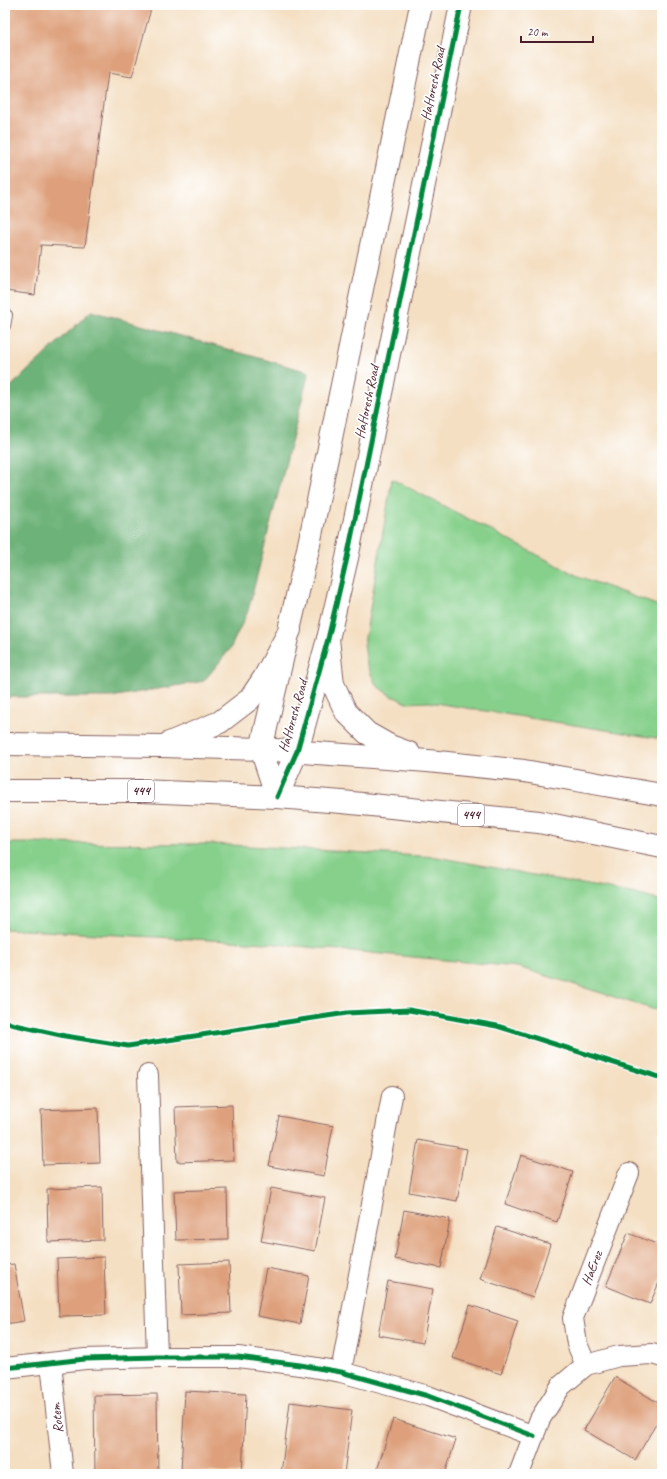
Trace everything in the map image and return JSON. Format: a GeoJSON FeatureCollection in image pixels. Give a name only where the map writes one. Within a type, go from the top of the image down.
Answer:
{"type":"FeatureCollection","features":[{"type":"Feature","properties":{"kind":"main road","name":"HaHoresh Road"},"geometry":{"type":"LineString","coordinates":[[277,798],[261,749],[308,549],[421,5]]}},
{"type":"Feature","properties":{"kind":"main road","name":"HaHoresh Road"},"geometry":{"type":"LineString","coordinates":[[277,798],[297,751],[328,639],[347,558],[461,5]]}},
{"type":"Feature","properties":{"kind":"main road"},"geometry":{"type":"LineString","coordinates":[[162,746],[220,722],[250,699],[264,678],[290,630]]}},
{"type":"Feature","properties":{"kind":"main road"},"geometry":{"type":"LineString","coordinates":[[328,639],[333,684],[346,712],[367,733],[390,746],[428,761]]}},
{"type":"Feature","properties":{"kind":"main road"},"geometry":{"type":"LineString","coordinates":[[5,744],[261,749],[428,761],[524,771],[662,795]]}},
{"type":"Feature","properties":{"kind":"main road","name":"444"},"geometry":{"type":"LineString","coordinates":[[5,791],[140,791],[277,798],[539,822],[662,847]]}},
{"type":"Feature","properties":{"kind":"street"},"geometry":{"type":"LineString","coordinates":[[148,1075],[158,1357]]}},
{"type":"Feature","properties":{"kind":"street"},"geometry":{"type":"LineString","coordinates":[[341,1372],[392,1096]]}},
{"type":"Feature","properties":{"kind":"street","name":"HaErez"},"geometry":{"type":"LineString","coordinates":[[586,1364],[577,1344],[573,1318],[629,1173]]}},
{"type":"Feature","properties":{"kind":"street"},"geometry":{"type":"LineString","coordinates":[[519,1474],[540,1419],[561,1386],[586,1364],[619,1356],[652,1354],[662,1357]]}},
{"type":"Feature","properties":{"kind":"street"},"geometry":{"type":"LineString","coordinates":[[5,1368],[85,1359],[158,1357],[238,1358],[300,1365],[341,1372],[428,1396],[534,1436]]}},
{"type":"Feature","properties":{"kind":"street","name":"Rotem"},"geometry":{"type":"LineString","coordinates":[[52,1362],[63,1474]]}},
{"type":"Feature","properties":{"kind":"lane"},"geometry":{"type":"LineString","coordinates":[[5,326],[7,314]]}},
{"type":"Feature","properties":{"kind":"green space"},"geometry":{"type":"Polygon","coordinates":[[[91,311],[309,372],[248,611],[230,649],[204,681],[111,697],[5,697],[5,392],[91,311]]]}},
{"type":"Feature","properties":{"kind":"green space"},"geometry":{"type":"Polygon","coordinates":[[[392,479],[578,576],[662,607],[662,739],[429,702],[407,703],[388,694],[376,685],[367,665],[364,644],[392,479]]]}},
{"type":"Feature","properties":{"kind":"green space"},"geometry":{"type":"Polygon","coordinates":[[[5,843],[214,844],[437,857],[631,893],[662,901],[662,1012],[518,967],[266,943],[5,929],[5,843]]]}},
{"type":"Feature","properties":{"kind":"building"},"geometry":{"type":"Polygon","coordinates":[[[5,5],[152,5],[132,77],[108,73],[85,247],[41,245],[35,295],[5,291],[5,5]]]}},
{"type":"Feature","properties":{"kind":"building"},"geometry":{"type":"Polygon","coordinates":[[[232,1105],[234,1160],[177,1162],[175,1107],[232,1105]]]}},
{"type":"Feature","properties":{"kind":"building"},"geometry":{"type":"Polygon","coordinates":[[[98,1108],[100,1163],[43,1165],[41,1110],[98,1108]]]}},
{"type":"Feature","properties":{"kind":"building"},"geometry":{"type":"Polygon","coordinates":[[[279,1116],[333,1126],[324,1176],[269,1166],[279,1116]]]}},
{"type":"Feature","properties":{"kind":"building"},"geometry":{"type":"Polygon","coordinates":[[[418,1140],[467,1149],[457,1201],[409,1192],[418,1140]]]}},
{"type":"Feature","properties":{"kind":"building"},"geometry":{"type":"Polygon","coordinates":[[[521,1155],[573,1172],[557,1222],[505,1204],[521,1155]]]}},
{"type":"Feature","properties":{"kind":"building"},"geometry":{"type":"Polygon","coordinates":[[[102,1187],[103,1240],[48,1242],[47,1189],[102,1187]]]}},
{"type":"Feature","properties":{"kind":"building"},"geometry":{"type":"Polygon","coordinates":[[[271,1188],[325,1198],[315,1251],[261,1241],[271,1188]]]}},
{"type":"Feature","properties":{"kind":"building"},"geometry":{"type":"Polygon","coordinates":[[[227,1189],[228,1239],[176,1240],[174,1191],[227,1189]]]}},
{"type":"Feature","properties":{"kind":"building"},"geometry":{"type":"Polygon","coordinates":[[[404,1210],[450,1219],[441,1268],[395,1259],[404,1210]]]}},
{"type":"Feature","properties":{"kind":"building"},"geometry":{"type":"Polygon","coordinates":[[[497,1227],[550,1244],[533,1297],[480,1279],[497,1227]]]}},
{"type":"Feature","properties":{"kind":"building"},"geometry":{"type":"Polygon","coordinates":[[[628,1233],[662,1246],[662,1275],[650,1304],[606,1286],[628,1233]]]}},
{"type":"Feature","properties":{"kind":"building"},"geometry":{"type":"Polygon","coordinates":[[[104,1257],[106,1315],[59,1316],[57,1259],[104,1257]]]}},
{"type":"Feature","properties":{"kind":"building"},"geometry":{"type":"Polygon","coordinates":[[[229,1262],[231,1313],[181,1315],[179,1264],[229,1262]]]}},
{"type":"Feature","properties":{"kind":"building"},"geometry":{"type":"Polygon","coordinates":[[[14,1264],[24,1321],[5,1324],[5,1265],[14,1264]]]}},
{"type":"Feature","properties":{"kind":"building"},"geometry":{"type":"Polygon","coordinates":[[[266,1268],[309,1276],[300,1324],[257,1316],[266,1268]]]}},
{"type":"Feature","properties":{"kind":"building"},"geometry":{"type":"Polygon","coordinates":[[[388,1281],[433,1289],[423,1343],[378,1335],[388,1281]]]}},
{"type":"Feature","properties":{"kind":"building"},"geometry":{"type":"Polygon","coordinates":[[[470,1305],[518,1321],[501,1374],[453,1358],[470,1305]]]}},
{"type":"Feature","properties":{"kind":"building"},"geometry":{"type":"Polygon","coordinates":[[[615,1377],[662,1405],[662,1414],[635,1460],[584,1430],[615,1377]]]}},
{"type":"Feature","properties":{"kind":"building"},"geometry":{"type":"Polygon","coordinates":[[[185,1391],[246,1394],[242,1474],[181,1471],[185,1391]]]}},
{"type":"Feature","properties":{"kind":"building"},"geometry":{"type":"Polygon","coordinates":[[[157,1394],[158,1473],[95,1474],[94,1395],[157,1394]]]}},
{"type":"Feature","properties":{"kind":"building"},"geometry":{"type":"Polygon","coordinates":[[[290,1402],[352,1410],[344,1474],[281,1474],[290,1402]]]}},
{"type":"Feature","properties":{"kind":"building"},"geometry":{"type":"Polygon","coordinates":[[[393,1419],[456,1439],[445,1474],[376,1474],[393,1419]]]}},
{"type":"Feature","properties":{"kind":"cycle path"},"geometry":{"type":"LineString","coordinates":[[277,797],[297,751],[328,639],[347,558],[461,5]]}},
{"type":"Feature","properties":{"kind":"cycle path"},"geometry":{"type":"LineString","coordinates":[[5,1021],[11,1024],[65,1036],[128,1046],[347,1013],[409,1010],[497,1026],[662,1078]]}},
{"type":"Feature","properties":{"kind":"cycle path"},"geometry":{"type":"LineString","coordinates":[[5,1368],[85,1359],[238,1357],[341,1372],[428,1396],[534,1436]]}}]}
